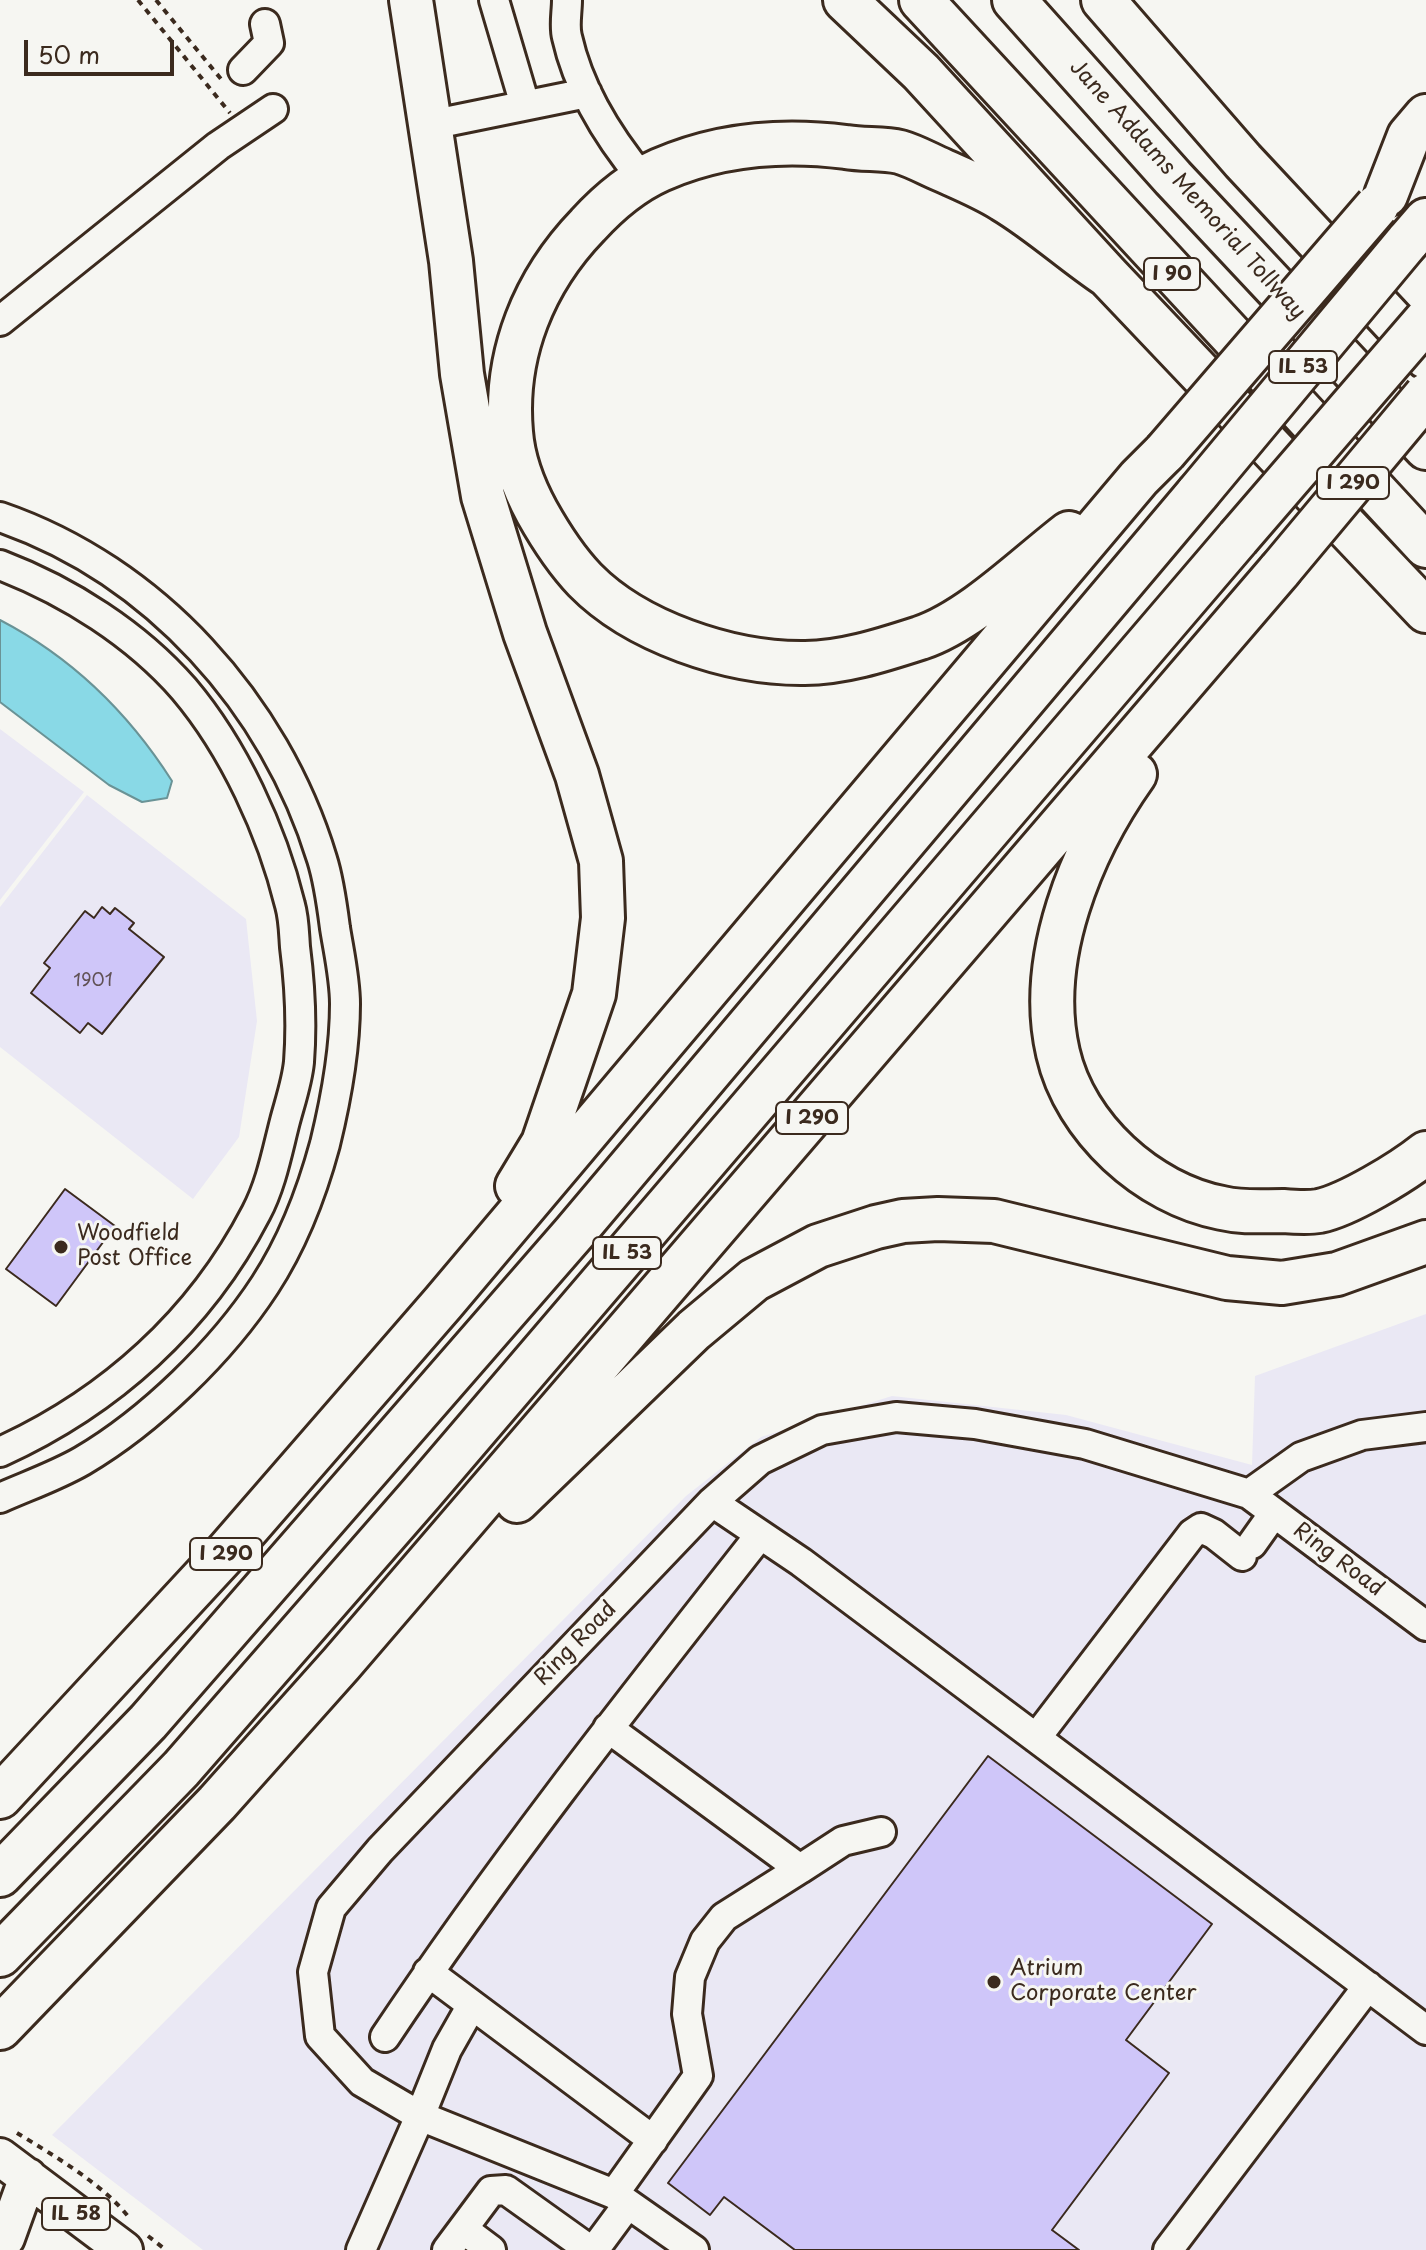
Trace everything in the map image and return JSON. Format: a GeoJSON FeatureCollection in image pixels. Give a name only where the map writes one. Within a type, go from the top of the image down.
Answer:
{"type":"FeatureCollection","features":[{"type":"Feature","properties":{"kind":"highway"},"geometry":{"type":"LineString","coordinates":[[411,0],[451,261],[462,374],[483,496],[525,633],[577,775],[601,861],[603,918],[594,994],[543,1143],[443,1303]]}},
{"type":"Feature","properties":{"kind":"highway"},"geometry":{"type":"LineString","coordinates":[[845,0],[921,72],[1108,276],[1426,611]]}},
{"type":"Feature","properties":{"kind":"highway","name":"I 90"},"geometry":{"type":"LineString","coordinates":[[921,0],[1426,546]]}},
{"type":"Feature","properties":{"kind":"highway","name":"Jane Addams Memorial Tollway"},"geometry":{"type":"LineString","coordinates":[[1014,0],[1173,178],[1426,448]]}},
{"type":"Feature","properties":{"kind":"highway"},"geometry":{"type":"LineString","coordinates":[[1103,0],[1243,161],[1426,357]]}},
{"type":"Feature","properties":{"kind":"highway"},"geometry":{"type":"LineString","coordinates":[[1138,0],[1243,161]]}},
{"type":"Feature","properties":{"kind":"highway"},"geometry":{"type":"LineString","coordinates":[[1381,200],[1409,136],[1426,116]]}},
{"type":"Feature","properties":{"kind":"highway"},"geometry":{"type":"LineString","coordinates":[[1108,276],[1004,200],[898,151],[811,142],[770,143],[723,150],[681,162],[620,193],[555,263],[529,312],[517,347],[512,375],[511,433],[529,497],[552,540],[587,581],[626,610],[688,643],[754,660],[803,664],[871,652],[924,637],[964,616],[1152,465]]}},
{"type":"Feature","properties":{"kind":"highway"},"geometry":{"type":"LineString","coordinates":[[1381,200],[1426,148]]}},
{"type":"Feature","properties":{"kind":"highway","name":"I 290"},"geometry":{"type":"LineString","coordinates":[[0,1797],[225,1554],[443,1303],[1152,465],[1381,200]]}},
{"type":"Feature","properties":{"kind":"highway","name":"IL 53"},"geometry":{"type":"LineString","coordinates":[[0,1875],[148,1722],[585,1221],[1416,231]]}},
{"type":"Feature","properties":{"kind":"highway","name":"IL 53"},"geometry":{"type":"LineString","coordinates":[[0,1955],[181,1769],[234,1709],[1426,320]]}},
{"type":"Feature","properties":{"kind":"highway","name":"I 290"},"geometry":{"type":"LineString","coordinates":[[0,2028],[217,1803],[341,1664],[1239,619],[1426,395]]}},
{"type":"Feature","properties":{"kind":"highway"},"geometry":{"type":"LineString","coordinates":[[1379,560],[1426,627]]}},
{"type":"Feature","properties":{"kind":"highway"},"geometry":{"type":"LineString","coordinates":[[1239,619],[1124,789],[1103,825],[1069,902],[1056,958],[1053,987],[1055,1035],[1066,1079],[1091,1123],[1125,1160],[1167,1189],[1218,1208],[1258,1213],[1320,1211],[1357,1196],[1426,1153]]}},
{"type":"Feature","properties":{"kind":"highway"},"geometry":{"type":"LineString","coordinates":[[341,1664],[460,1564],[537,1479],[694,1330],[754,1280],[818,1246],[903,1221],[994,1221],[1227,1278],[1282,1283],[1337,1274],[1426,1242]]}},
{"type":"Feature","properties":{"kind":"main road","name":"IL 58"},"geometry":{"type":"LineString","coordinates":[[13,2155],[136,2237]]}},
{"type":"Feature","properties":{"kind":"main road"},"geometry":{"type":"LineString","coordinates":[[7,2242],[13,2155]]}},
{"type":"Feature","properties":{"kind":"street"},"geometry":{"type":"LineString","coordinates":[[494,0],[525,105]]}},
{"type":"Feature","properties":{"kind":"street"},"geometry":{"type":"LineString","coordinates":[[567,0],[566,35],[587,93],[613,143],[643,179]]}},
{"type":"Feature","properties":{"kind":"street"},"geometry":{"type":"LineString","coordinates":[[233,76],[269,43],[265,24]]}},
{"type":"Feature","properties":{"kind":"street"},"geometry":{"type":"LineString","coordinates":[[430,125],[587,93]]}},
{"type":"Feature","properties":{"kind":"street"},"geometry":{"type":"LineString","coordinates":[[0,321],[218,146],[273,109]]}},
{"type":"Feature","properties":{"kind":"street"},"geometry":{"type":"LineString","coordinates":[[0,517],[101,565],[178,627],[202,649],[232,685],[290,779],[323,861],[345,1003],[334,1109],[320,1159],[288,1244],[266,1284],[239,1321],[147,1417],[81,1462],[0,1498]]}},
{"type":"Feature","properties":{"kind":"street"},"geometry":{"type":"LineString","coordinates":[[0,565],[76,601],[142,649],[184,689],[246,785],[267,835],[291,907],[302,1003],[299,1066],[270,1180],[257,1213],[216,1279],[172,1335],[133,1370],[85,1406],[40,1434],[0,1452]]}},
{"type":"Feature","properties":{"kind":"street","name":"Ring Road"},"geometry":{"type":"LineString","coordinates":[[694,2250],[621,2199],[420,2116],[362,2082],[320,2036],[313,1972],[331,1908],[380,1850],[712,1502],[760,1460],[822,1430],[896,1417],[975,1424],[1085,1444],[1249,1494],[1426,1626]]}},
{"type":"Feature","properties":{"kind":"street"},"geometry":{"type":"LineString","coordinates":[[1249,1494],[1301,1457],[1362,1435],[1426,1427]]}},
{"type":"Feature","properties":{"kind":"street"},"geometry":{"type":"LineString","coordinates":[[712,1502],[812,1570],[1426,2030]]}},
{"type":"Feature","properties":{"kind":"street"},"geometry":{"type":"LineString","coordinates":[[1036,1738],[1192,1534],[1201,1528],[1247,1550],[1274,1513]]}},
{"type":"Feature","properties":{"kind":"street"},"geometry":{"type":"LineString","coordinates":[[385,2037],[428,1972],[608,1728],[760,1535]]}},
{"type":"Feature","properties":{"kind":"street"},"geometry":{"type":"LineString","coordinates":[[608,1728],[800,1869]]}},
{"type":"Feature","properties":{"kind":"street"},"geometry":{"type":"LineString","coordinates":[[491,2250],[455,2240],[491,2191],[506,2190],[592,2250],[653,2140],[698,2076],[687,2014],[690,1977],[705,1941],[724,1917],[843,1841],[881,1832]]}},
{"type":"Feature","properties":{"kind":"street"},"geometry":{"type":"LineString","coordinates":[[428,1972],[653,2140]]}},
{"type":"Feature","properties":{"kind":"street"},"geometry":{"type":"LineString","coordinates":[[1168,2250],[1368,1986]]}},
{"type":"Feature","properties":{"kind":"street"},"geometry":{"type":"LineString","coordinates":[[361,2250],[447,2049],[472,2005]]}},
{"type":"Feature","properties":{"kind":"path"},"geometry":{"type":"LineString","coordinates":[[138,0],[231,114]]}},
{"type":"Feature","properties":{"kind":"path"},"geometry":{"type":"LineString","coordinates":[[156,0],[187,38],[233,76]]}},
{"type":"Feature","properties":{"kind":"path"},"geometry":{"type":"LineString","coordinates":[[177,48],[187,38]]}},
{"type":"Feature","properties":{"kind":"path"},"geometry":{"type":"LineString","coordinates":[[13,2155],[83,2178],[122,2208],[136,2237],[166,2250]]}},
{"type":"Feature","properties":{"kind":"shaded area"},"geometry":{"type":"Polygon","coordinates":[[[0,729],[84,792],[0,900],[0,729]]]}},
{"type":"Feature","properties":{"kind":"shaded area"},"geometry":{"type":"Polygon","coordinates":[[[87,795],[246,919],[257,1021],[239,1137],[193,1199],[0,1047],[0,907],[87,795]]]}},
{"type":"Feature","properties":{"kind":"shaded area"},"geometry":{"type":"Polygon","coordinates":[[[1426,1314],[1426,2250],[203,2250],[52,2135],[686,1496],[761,1437],[892,1396],[1066,1415],[1252,1465],[1255,1376],[1426,1314]]]}},
{"type":"Feature","properties":{"kind":"water"},"geometry":{"type":"Polygon","coordinates":[[[0,620],[75,669],[117,710],[172,781],[167,798],[142,802],[109,785],[0,702],[0,620]]]}},
{"type":"Feature","properties":{"kind":"building"},"geometry":{"type":"Polygon","coordinates":[[[102,907],[110,914],[115,908],[134,923],[129,929],[164,957],[102,1034],[88,1023],[80,1033],[31,993],[50,968],[44,963],[85,911],[94,918],[102,907]]]}},
{"type":"Feature","properties":{"kind":"building","name":"Woodfield Post Office"},"geometry":{"type":"Polygon","coordinates":[[[65,1189],[115,1226],[56,1306],[6,1269],[65,1189]]]}},
{"type":"Feature","properties":{"kind":"building","name":"Atrium Corporate Center"},"geometry":{"type":"Polygon","coordinates":[[[988,1756],[1212,1924],[1126,2040],[1169,2073],[1052,2230],[1079,2250],[795,2250],[724,2197],[710,2215],[668,2183],[988,1756]]]}},
{"type":"Feature","properties":{"kind":"place","name":"Woodfield Post Office"},"geometry":{"type":"Point","coordinates":[61,1247]}},
{"type":"Feature","properties":{"kind":"place","name":"Atrium Corporate Center"},"geometry":{"type":"Point","coordinates":[994,1982]}}]}
